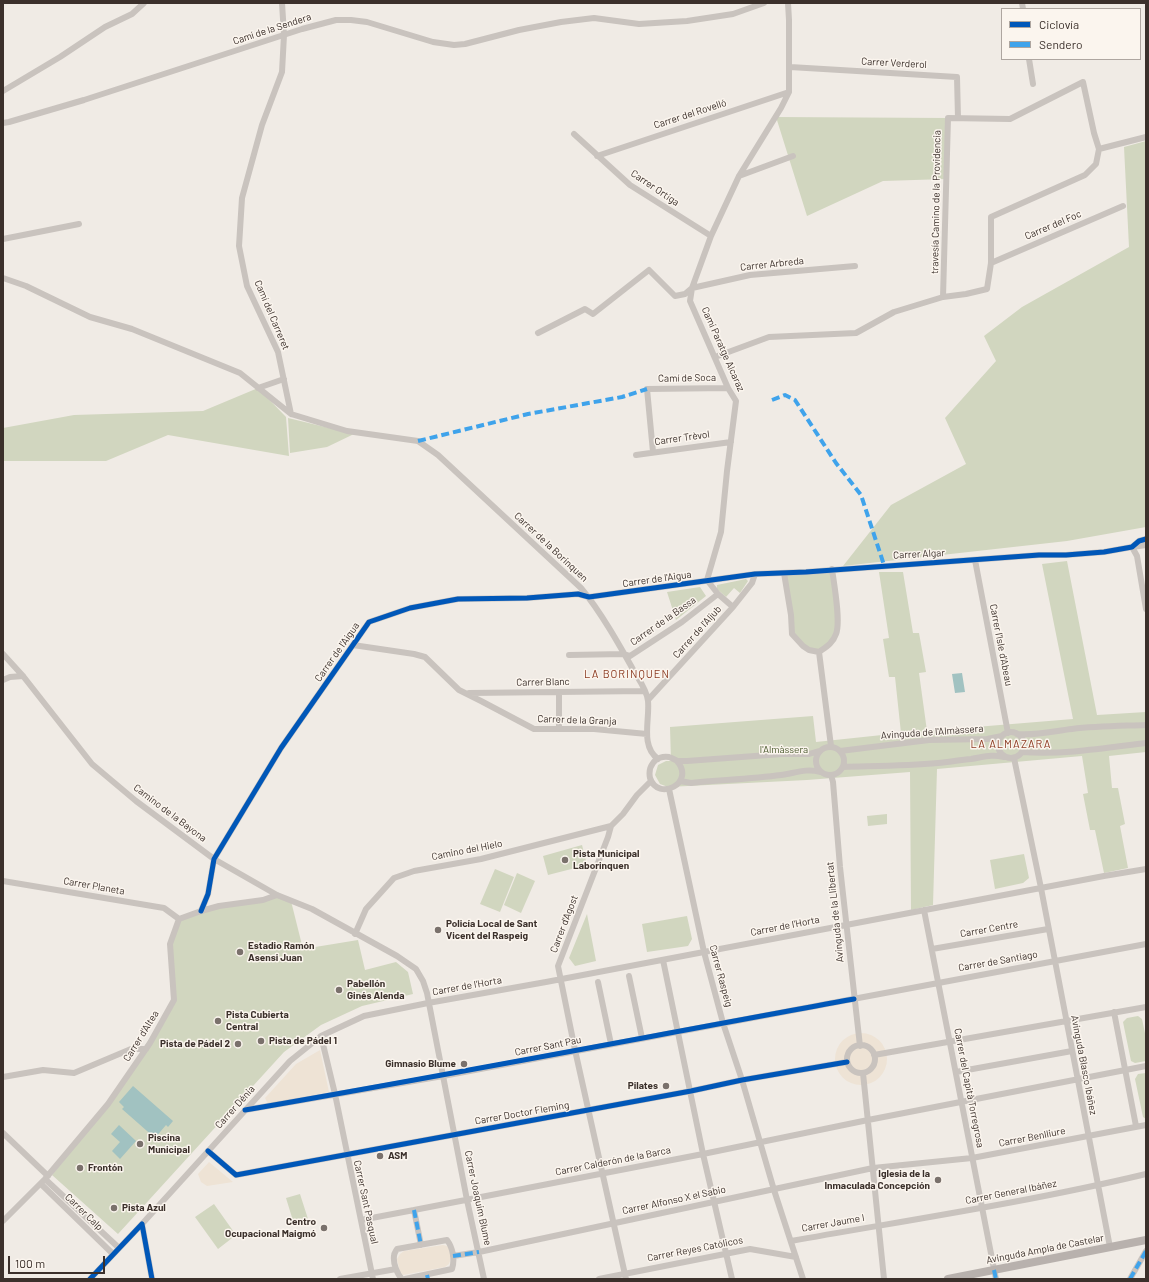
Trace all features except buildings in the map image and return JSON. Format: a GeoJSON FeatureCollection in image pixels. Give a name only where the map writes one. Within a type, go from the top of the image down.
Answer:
{"type":"FeatureCollection","features":[{"type":"Feature","properties":{"kind":"main road","name":"Avinguda Ampla de Castelar"},"geometry":{"type":"LineString","coordinates":[[948,1279],[1146,1240]]}},
{"type":"Feature","properties":{"kind":"street"},"geometry":{"type":"LineString","coordinates":[[3,91],[60,57],[105,27],[132,14],[144,3]]}},
{"type":"Feature","properties":{"kind":"street","name":"Camí del Carreret"},"geometry":{"type":"LineString","coordinates":[[282,3],[284,34],[282,72],[262,125],[242,198],[239,246],[247,286],[278,352],[291,414]]}},
{"type":"Feature","properties":{"kind":"street","name":"Camí de la Sendera"},"geometry":{"type":"LineString","coordinates":[[3,123],[84,100],[284,34],[327,22],[351,20],[367,22],[433,42],[465,44],[519,30],[561,22],[594,18],[638,24],[687,21],[733,14],[764,3]]}},
{"type":"Feature","properties":{"kind":"street","name":"Camí Paratge Alcaraz"},"geometry":{"type":"LineString","coordinates":[[707,580],[722,532],[727,471],[736,401],[728,388],[716,357],[690,301],[692,288],[711,236],[739,176],[781,108],[789,92],[790,68],[788,3]]}},
{"type":"Feature","properties":{"kind":"street"},"geometry":{"type":"LineString","coordinates":[[1029,60],[1033,84]]}},
{"type":"Feature","properties":{"kind":"street","name":"Carrer Verderol"},"geometry":{"type":"LineString","coordinates":[[790,68],[957,77],[958,118]]}},
{"type":"Feature","properties":{"kind":"street"},"geometry":{"type":"LineString","coordinates":[[716,357],[769,337],[856,333],[894,312],[943,297],[987,289],[991,263],[992,217],[1085,175],[1096,164],[1099,149],[1083,82],[1010,119],[958,118]]}},
{"type":"Feature","properties":{"kind":"street","name":"Carrer del Rovelló"},"geometry":{"type":"LineString","coordinates":[[597,156],[789,92]]}},
{"type":"Feature","properties":{"kind":"street","name":"travesía Camino de la Providencia"},"geometry":{"type":"LineString","coordinates":[[943,297],[948,118],[958,118]]}},
{"type":"Feature","properties":{"kind":"street","name":"Carrer Ortiga"},"geometry":{"type":"LineString","coordinates":[[574,134],[630,185],[711,236]]}},
{"type":"Feature","properties":{"kind":"street"},"geometry":{"type":"LineString","coordinates":[[1099,149],[1146,137]]}},
{"type":"Feature","properties":{"kind":"street"},"geometry":{"type":"LineString","coordinates":[[739,176],[793,156]]}},
{"type":"Feature","properties":{"kind":"street","name":"Carrer del Foc"},"geometry":{"type":"LineString","coordinates":[[991,263],[1123,206]]}},
{"type":"Feature","properties":{"kind":"street"},"geometry":{"type":"LineString","coordinates":[[3,239],[79,224]]}},
{"type":"Feature","properties":{"kind":"street","name":"Carrer Arbreda"},"geometry":{"type":"LineString","coordinates":[[538,333],[585,309],[593,314],[650,270],[676,296],[685,294],[692,288],[750,275],[855,266]]}},
{"type":"Feature","properties":{"kind":"street"},"geometry":{"type":"LineString","coordinates":[[3,278],[26,286],[90,317],[132,329],[240,373],[291,414]]}},
{"type":"Feature","properties":{"kind":"street"},"geometry":{"type":"LineString","coordinates":[[258,388],[284,378]]}},
{"type":"Feature","properties":{"kind":"street","name":"Camí de Soca"},"geometry":{"type":"LineString","coordinates":[[653,452],[647,389],[728,388]]}},
{"type":"Feature","properties":{"kind":"street","name":"Carrer de la Borinquen"},"geometry":{"type":"LineString","coordinates":[[291,414],[347,431],[418,441],[438,456],[581,588],[589,598],[624,654],[645,691],[648,700],[647,734],[649,748],[653,756],[658,759]]}},
{"type":"Feature","properties":{"kind":"street","name":"Carrer Trèvol"},"geometry":{"type":"LineString","coordinates":[[636,455],[731,442]]}},
{"type":"Feature","properties":{"kind":"street","name":"Carrer Algar"},"geometry":{"type":"LineString","coordinates":[[1132,547],[1138,541],[1146,539]]}},
{"type":"Feature","properties":{"kind":"street","name":"Carrer Algar"},"geometry":{"type":"LineString","coordinates":[[707,580],[755,574],[1104,552],[1146,545]]}},
{"type":"Feature","properties":{"kind":"street"},"geometry":{"type":"LineString","coordinates":[[1132,547],[1136,556],[1146,610]]}},
{"type":"Feature","properties":{"kind":"street","name":"Carrer l'Isle d'Abeau"},"geometry":{"type":"LineString","coordinates":[[975,560],[1008,733]]}},
{"type":"Feature","properties":{"kind":"street"},"geometry":{"type":"LineString","coordinates":[[784,573],[791,615],[792,634],[809,650],[819,652],[831,643],[837,634],[837,613],[832,569]]}},
{"type":"Feature","properties":{"kind":"street","name":"Carrer de l'Aljub"},"geometry":{"type":"LineString","coordinates":[[648,700],[732,607],[752,583],[755,574]]}},
{"type":"Feature","properties":{"kind":"street"},"geometry":{"type":"LineString","coordinates":[[707,580],[718,594],[732,607]]}},
{"type":"Feature","properties":{"kind":"street","name":"Carrer de l'Aigua"},"geometry":{"type":"LineString","coordinates":[[214,859],[280,748],[369,622],[410,608],[458,599],[527,598],[578,594],[589,598],[707,580]]}},
{"type":"Feature","properties":{"kind":"street","name":"Carrer de la Bassa"},"geometry":{"type":"LineString","coordinates":[[569,655],[624,654],[630,656],[682,622],[718,594]]}},
{"type":"Feature","properties":{"kind":"street","name":"Carrer de la Granja"},"geometry":{"type":"LineString","coordinates":[[353,645],[425,657],[459,690],[534,729],[594,729],[647,734]]}},
{"type":"Feature","properties":{"kind":"street"},"geometry":{"type":"LineString","coordinates":[[819,652],[831,746]]}},
{"type":"Feature","properties":{"kind":"street","name":"Camino de la Bayona"},"geometry":{"type":"LineString","coordinates":[[3,654],[23,676],[92,764],[136,801],[214,859],[277,895],[312,909],[397,956],[416,969],[423,981],[427,993],[428,1003]]}},
{"type":"Feature","properties":{"kind":"street"},"geometry":{"type":"LineString","coordinates":[[3,680],[10,676],[23,676]]}},
{"type":"Feature","properties":{"kind":"street","name":"Carrer Blanc"},"geometry":{"type":"LineString","coordinates":[[466,693],[645,691]]}},
{"type":"Feature","properties":{"kind":"street"},"geometry":{"type":"LineString","coordinates":[[559,692],[559,728]]}},
{"type":"Feature","properties":{"kind":"street"},"geometry":{"type":"LineString","coordinates":[[1004,757],[998,749],[998,745],[1002,736],[1008,733],[1034,734],[1100,726],[1146,725]]}},
{"type":"Feature","properties":{"kind":"street"},"geometry":{"type":"LineString","coordinates":[[843,767],[870,767],[929,763],[973,759],[985,755],[1014,758],[1019,756],[1024,746],[1023,739],[1017,734]]}},
{"type":"Feature","properties":{"kind":"street","name":"Avinguda de l'Almàssera"},"geometry":{"type":"LineString","coordinates":[[840,751],[930,740],[987,739],[1002,736]]}},
{"type":"Feature","properties":{"kind":"street"},"geometry":{"type":"LineString","coordinates":[[1022,752],[1043,753],[1081,751],[1146,743]]}},
{"type":"Feature","properties":{"kind":"street"},"geometry":{"type":"LineString","coordinates":[[677,761],[782,754],[809,754],[831,746],[840,751],[844,757],[843,767],[837,774],[831,776],[813,770],[803,770],[782,775],[706,782],[691,783],[680,781]]}},
{"type":"Feature","properties":{"kind":"street"},"geometry":{"type":"LineString","coordinates":[[819,750],[815,758],[815,765],[820,772]]}},
{"type":"Feature","properties":{"kind":"street"},"geometry":{"type":"LineString","coordinates":[[664,756],[671,757],[677,761],[681,767],[682,775],[680,781],[674,788],[658,788],[652,781],[650,772],[650,768],[653,763],[664,756]]}},
{"type":"Feature","properties":{"kind":"street"},"geometry":{"type":"LineString","coordinates":[[1014,758],[1041,888]]}},
{"type":"Feature","properties":{"kind":"street","name":"Avinguda de la Llibertat"},"geometry":{"type":"LineString","coordinates":[[831,776],[833,782],[840,867],[860,1046]]}},
{"type":"Feature","properties":{"kind":"street","name":"Carrer d'Agost"},"geometry":{"type":"LineString","coordinates":[[626,1276],[575,1050],[558,966],[611,826],[652,781]]}},
{"type":"Feature","properties":{"kind":"street","name":"Carrer Raspeig"},"geometry":{"type":"LineString","coordinates":[[669,789],[704,952],[723,1023],[742,1080],[802,1279]]}},
{"type":"Feature","properties":{"kind":"street","name":"Camino del Hielo"},"geometry":{"type":"LineString","coordinates":[[355,934],[366,909],[394,878],[414,871],[481,859],[611,826]]}},
{"type":"Feature","properties":{"kind":"street"},"geometry":{"type":"LineString","coordinates":[[201,910],[208,894],[214,859]]}},
{"type":"Feature","properties":{"kind":"street","name":"Carrer de l'Horta"},"geometry":{"type":"LineString","coordinates":[[428,1003],[1146,869]]}},
{"type":"Feature","properties":{"kind":"street","name":"Carrer Planeta"},"geometry":{"type":"LineString","coordinates":[[3,881],[164,908],[179,919]]}},
{"type":"Feature","properties":{"kind":"street","name":"Avinguda Blasco Ibáñez"},"geometry":{"type":"LineString","coordinates":[[1041,888],[1110,1247]]}},
{"type":"Feature","properties":{"kind":"street"},"geometry":{"type":"LineString","coordinates":[[179,919],[201,910],[263,900],[277,895]]}},
{"type":"Feature","properties":{"kind":"street","name":"Carrer del Capità Torregrosa"},"geometry":{"type":"LineString","coordinates":[[924,910],[996,1279]]}},
{"type":"Feature","properties":{"kind":"street","name":"Carrer d'Altea"},"geometry":{"type":"LineString","coordinates":[[3,1221],[45,1180],[108,1104],[146,1049],[174,1000],[170,944],[179,919]]}},
{"type":"Feature","properties":{"kind":"street","name":"Carrer Centre"},"geometry":{"type":"LineString","coordinates":[[932,949],[1048,929]]}},
{"type":"Feature","properties":{"kind":"street","name":"Carrer de Santiago"},"geometry":{"type":"LineString","coordinates":[[854,999],[1146,944]]}},
{"type":"Feature","properties":{"kind":"street"},"geometry":{"type":"LineString","coordinates":[[663,960],[703,1154],[732,1279]]}},
{"type":"Feature","properties":{"kind":"street"},"geometry":{"type":"LineString","coordinates":[[629,976],[642,1038]]}},
{"type":"Feature","properties":{"kind":"street"},"geometry":{"type":"LineString","coordinates":[[598,982],[611,1044]]}},
{"type":"Feature","properties":{"kind":"street","name":"Carrer Sant Pau"},"geometry":{"type":"LineString","coordinates":[[245,1110],[443,1076],[575,1050],[854,999]]}},
{"type":"Feature","properties":{"kind":"street","name":"Carrer Dénia"},"geometry":{"type":"LineString","coordinates":[[90,1279],[290,1061],[321,1036],[364,1016],[428,1003]]}},
{"type":"Feature","properties":{"kind":"street","name":"Carrer Joaquim Blume"},"geometry":{"type":"LineString","coordinates":[[428,1003],[484,1279]]}},
{"type":"Feature","properties":{"kind":"street"},"geometry":{"type":"LineString","coordinates":[[874,1056],[950,1043],[1066,1020],[1146,1007]]}},
{"type":"Feature","properties":{"kind":"street"},"geometry":{"type":"LineString","coordinates":[[1114,1012],[1136,1126]]}},
{"type":"Feature","properties":{"kind":"street","name":"Carrer Sant Pasqual"},"geometry":{"type":"LineString","coordinates":[[321,1036],[335,1094],[372,1276]]}},
{"type":"Feature","properties":{"kind":"street"},"geometry":{"type":"LineString","coordinates":[[860,1046],[869,1048],[874,1056],[875,1061],[873,1067],[869,1071],[863,1073],[855,1072],[851,1069],[847,1062],[847,1057],[852,1049],[860,1046]]}},
{"type":"Feature","properties":{"kind":"street"},"geometry":{"type":"LineString","coordinates":[[3,1077],[43,1070],[74,1072],[131,1049],[146,1049]]}},
{"type":"Feature","properties":{"kind":"street"},"geometry":{"type":"LineString","coordinates":[[956,1072],[1072,1051]]}},
{"type":"Feature","properties":{"kind":"street","name":"Carrer Doctor Fleming"},"geometry":{"type":"LineString","coordinates":[[208,1151],[236,1175],[589,1110],[742,1080],[847,1062]]}},
{"type":"Feature","properties":{"kind":"street","name":"Carrer Calderón de la Barca"},"geometry":{"type":"LineString","coordinates":[[361,1220],[1146,1066]]}},
{"type":"Feature","properties":{"kind":"street"},"geometry":{"type":"LineString","coordinates":[[863,1073],[884,1279]]}},
{"type":"Feature","properties":{"kind":"street","name":"Carrer Benlliure"},"geometry":{"type":"LineString","coordinates":[[873,1168],[972,1158],[1146,1125]]}},
{"type":"Feature","properties":{"kind":"street"},"geometry":{"type":"LineString","coordinates":[[3,1133],[45,1180]]}},
{"type":"Feature","properties":{"kind":"street","name":"Carrer Alfonso X el Sabio"},"geometry":{"type":"LineString","coordinates":[[453,1256],[479,1252],[873,1168]]}},
{"type":"Feature","properties":{"kind":"street","name":"Carrer General Ibáñez"},"geometry":{"type":"LineString","coordinates":[[879,1225],[981,1208],[1146,1174]]}},
{"type":"Feature","properties":{"kind":"street","name":"Carrer Calp"},"geometry":{"type":"LineString","coordinates":[[45,1180],[119,1248]]}},
{"type":"Feature","properties":{"kind":"street","name":"Carrer Calp"},"geometry":{"type":"LineString","coordinates":[[45,1180],[113,1254]]}},
{"type":"Feature","properties":{"kind":"street"},"geometry":{"type":"LineString","coordinates":[[414,1210],[421,1245]]}},
{"type":"Feature","properties":{"kind":"street"},"geometry":{"type":"LineString","coordinates":[[142,1224],[152,1279]]}},
{"type":"Feature","properties":{"kind":"street","name":"Carrer Jaume I"},"geometry":{"type":"LineString","coordinates":[[790,1241],[879,1225]]}},
{"type":"Feature","properties":{"kind":"street"},"geometry":{"type":"LineString","coordinates":[[402,1279],[398,1276],[396,1269],[394,1256],[397,1249],[447,1240],[450,1244],[453,1256],[454,1263],[452,1269],[427,1277],[405,1279]]}},
{"type":"Feature","properties":{"kind":"street","name":"Carrer Reyes Católicos"},"geometry":{"type":"LineString","coordinates":[[599,1279],[626,1276],[750,1249],[796,1257]]}},
{"type":"Feature","properties":{"kind":"street"},"geometry":{"type":"LineString","coordinates":[[1130,1279],[1146,1251]]}},
{"type":"Feature","properties":{"kind":"street"},"geometry":{"type":"LineString","coordinates":[[340,1279],[372,1276],[396,1269]]}},
{"type":"Feature","properties":{"kind":"green space"},"geometry":{"type":"Polygon","coordinates":[[[776,117],[948,118],[946,179],[883,181],[807,216],[776,117]]]}},
{"type":"Feature","properties":{"kind":"green space"},"geometry":{"type":"Polygon","coordinates":[[[1146,141],[1146,527],[1067,541],[843,566],[891,505],[966,464],[945,418],[996,361],[984,336],[1022,307],[1129,247],[1124,147],[1146,141]]]}},
{"type":"Feature","properties":{"kind":"green space"},"geometry":{"type":"Polygon","coordinates":[[[258,388],[286,417],[289,456],[168,435],[106,461],[3,461],[3,428],[74,415],[203,411],[258,388]]]}},
{"type":"Feature","properties":{"kind":"green space"},"geometry":{"type":"Polygon","coordinates":[[[288,418],[354,434],[327,447],[290,453],[288,418]]]}},
{"type":"Feature","properties":{"kind":"green space","name":"l'Almàssera"},"geometry":{"type":"Polygon","coordinates":[[[1067,561],[1097,715],[1146,712],[1146,752],[1109,756],[1112,788],[1118,788],[1125,824],[1120,826],[1128,868],[1104,873],[1095,830],[1090,830],[1083,794],[1088,793],[1082,756],[937,769],[933,905],[911,910],[910,772],[807,780],[668,787],[660,784],[655,775],[658,765],[666,761],[671,761],[670,727],[813,716],[816,742],[901,733],[895,677],[889,677],[883,639],[889,638],[879,572],[903,572],[913,633],[919,633],[926,672],[919,673],[927,731],[1073,719],[1042,564],[1067,561]]]}},
{"type":"Feature","properties":{"kind":"green space"},"geometry":{"type":"Polygon","coordinates":[[[832,569],[837,634],[819,652],[810,650],[792,634],[784,573],[832,569]]]}},
{"type":"Feature","properties":{"kind":"green space"},"geometry":{"type":"Polygon","coordinates":[[[746,579],[748,581],[740,593],[734,588],[726,597],[717,589],[717,585],[746,579]]]}},
{"type":"Feature","properties":{"kind":"green space"},"geometry":{"type":"Polygon","coordinates":[[[700,587],[706,596],[676,620],[667,592],[700,587]]]}},
{"type":"Feature","properties":{"kind":"green space"},"geometry":{"type":"Polygon","coordinates":[[[887,814],[887,824],[868,826],[867,816],[887,814]]]}},
{"type":"Feature","properties":{"kind":"green space","name":"Pista Municipal Laborinquen"},"geometry":{"type":"Polygon","coordinates":[[[582,845],[587,865],[548,875],[543,856],[582,845]]]}},
{"type":"Feature","properties":{"kind":"green space"},"geometry":{"type":"Polygon","coordinates":[[[1024,854],[1029,878],[1023,883],[995,889],[990,860],[1024,854]]]}},
{"type":"Feature","properties":{"kind":"green space"},"geometry":{"type":"Polygon","coordinates":[[[495,869],[514,877],[500,912],[480,904],[495,869]]]}},
{"type":"Feature","properties":{"kind":"green space"},"geometry":{"type":"Polygon","coordinates":[[[517,873],[535,881],[521,913],[504,905],[517,873]]]}},
{"type":"Feature","properties":{"kind":"green space"},"geometry":{"type":"Polygon","coordinates":[[[277,895],[291,901],[303,949],[358,940],[365,970],[396,962],[408,972],[413,994],[362,1006],[321,1025],[284,1052],[118,1234],[52,1175],[108,1104],[174,1000],[170,944],[179,919],[201,911],[277,895]]]}},
{"type":"Feature","properties":{"kind":"green space"},"geometry":{"type":"Polygon","coordinates":[[[587,914],[596,961],[575,966],[569,958],[587,914]]]}},
{"type":"Feature","properties":{"kind":"green space"},"geometry":{"type":"Polygon","coordinates":[[[687,916],[692,939],[688,946],[647,952],[642,924],[687,916]]]}},
{"type":"Feature","properties":{"kind":"green space"},"geometry":{"type":"Polygon","coordinates":[[[1138,1016],[1142,1019],[1146,1038],[1146,1061],[1135,1063],[1131,1061],[1123,1022],[1127,1018],[1138,1016]]]}},
{"type":"Feature","properties":{"kind":"green space"},"geometry":{"type":"Polygon","coordinates":[[[1146,1073],[1146,1119],[1143,1117],[1135,1079],[1138,1074],[1146,1073]]]}},
{"type":"Feature","properties":{"kind":"green space"},"geometry":{"type":"Polygon","coordinates":[[[300,1194],[308,1219],[294,1224],[286,1198],[300,1194]]]}},
{"type":"Feature","properties":{"kind":"green space"},"geometry":{"type":"Polygon","coordinates":[[[214,1204],[236,1235],[218,1249],[195,1217],[214,1204]]]}},
{"type":"Feature","properties":{"kind":"shaded area"},"geometry":{"type":"Polygon","coordinates":[[[861,1033],[871,1035],[879,1041],[885,1049],[887,1059],[885,1069],[879,1077],[871,1083],[861,1085],[851,1083],[843,1077],[837,1069],[835,1059],[837,1049],[843,1041],[851,1035],[861,1033]]]}},
{"type":"Feature","properties":{"kind":"shaded area"},"geometry":{"type":"Polygon","coordinates":[[[320,1050],[329,1092],[268,1104],[265,1098],[296,1064],[320,1050]]]}},
{"type":"Feature","properties":{"kind":"shaded area"},"geometry":{"type":"Polygon","coordinates":[[[209,1162],[233,1182],[207,1186],[201,1182],[198,1174],[209,1162]]]}},
{"type":"Feature","properties":{"kind":"shaded area"},"geometry":{"type":"Polygon","coordinates":[[[443,1245],[450,1249],[451,1258],[449,1264],[445,1267],[403,1275],[400,1272],[397,1259],[404,1251],[443,1245]]]}},
{"type":"Feature","properties":{"kind":"water"},"geometry":{"type":"Polygon","coordinates":[[[962,673],[965,692],[955,693],[952,674],[962,673]]]}},
{"type":"Feature","properties":{"kind":"water"},"geometry":{"type":"Polygon","coordinates":[[[133,1086],[173,1121],[168,1127],[166,1125],[155,1138],[122,1109],[124,1107],[119,1102],[133,1086]]]}},
{"type":"Feature","properties":{"kind":"water"},"geometry":{"type":"Polygon","coordinates":[[[119,1125],[136,1141],[120,1159],[112,1151],[120,1142],[111,1134],[119,1125]]]}},
{"type":"Feature","properties":{"kind":"marked path"},"geometry":{"type":"LineString","coordinates":[[418,441],[528,414],[622,397],[647,389]]}},
{"type":"Feature","properties":{"kind":"marked path"},"geometry":{"type":"LineString","coordinates":[[772,400],[785,395],[795,400],[836,463],[861,495],[884,565]]}},
{"type":"Feature","properties":{"kind":"marked path"},"geometry":{"type":"LineString","coordinates":[[414,1210],[421,1245]]}},
{"type":"Feature","properties":{"kind":"marked path"},"geometry":{"type":"LineString","coordinates":[[1130,1279],[1146,1251]]}},
{"type":"Feature","properties":{"kind":"marked path"},"geometry":{"type":"LineString","coordinates":[[453,1256],[479,1252]]}},
{"type":"Feature","properties":{"kind":"marked path"},"geometry":{"type":"LineString","coordinates":[[994,1270],[996,1279]]}},
{"type":"Feature","properties":{"kind":"marked path"},"geometry":{"type":"LineString","coordinates":[[427,1275],[428,1279]]}},
{"type":"Feature","properties":{"kind":"cycle path"},"geometry":{"type":"LineString","coordinates":[[201,911],[208,894],[214,859],[281,748],[369,622],[410,608],[458,599],[527,598],[578,594],[589,597],[755,574],[806,572],[1039,555],[1066,555],[1104,552],[1132,547],[1139,541],[1146,539]]}},
{"type":"Feature","properties":{"kind":"cycle path"},"geometry":{"type":"LineString","coordinates":[[245,1110],[854,999]]}},
{"type":"Feature","properties":{"kind":"cycle path"},"geometry":{"type":"LineString","coordinates":[[208,1151],[236,1175],[691,1091],[742,1080],[847,1062]]}},
{"type":"Feature","properties":{"kind":"cycle path"},"geometry":{"type":"LineString","coordinates":[[142,1224],[152,1279]]}},
{"type":"Feature","properties":{"kind":"cycle path"},"geometry":{"type":"LineString","coordinates":[[90,1279],[142,1224]]}},
{"type":"Feature","properties":{"kind":"place","name":"Pista Municipal Laborinquen"},"geometry":{"type":"Point","coordinates":[565,860]}},
{"type":"Feature","properties":{"kind":"place","name":"Policía Local de Sant Vicent del Raspeig"},"geometry":{"type":"Point","coordinates":[438,930]}},
{"type":"Feature","properties":{"kind":"place","name":"Estadio Ramón Asensi Juan"},"geometry":{"type":"Point","coordinates":[240,952]}},
{"type":"Feature","properties":{"kind":"place","name":"Pabellón Ginés Alenda"},"geometry":{"type":"Point","coordinates":[339,990]}},
{"type":"Feature","properties":{"kind":"place","name":"Pista Cubierta Central"},"geometry":{"type":"Point","coordinates":[218,1021]}},
{"type":"Feature","properties":{"kind":"place","name":"Pista de Pádel 1"},"geometry":{"type":"Point","coordinates":[261,1041]}},
{"type":"Feature","properties":{"kind":"place","name":"Pista de Pádel 2"},"geometry":{"type":"Point","coordinates":[238,1044]}},
{"type":"Feature","properties":{"kind":"place","name":"Gimnasio Blume"},"geometry":{"type":"Point","coordinates":[464,1064]}},
{"type":"Feature","properties":{"kind":"place","name":"Pilates"},"geometry":{"type":"Point","coordinates":[666,1086]}},
{"type":"Feature","properties":{"kind":"place","name":"Piscina Municipal"},"geometry":{"type":"Point","coordinates":[140,1144]}},
{"type":"Feature","properties":{"kind":"place","name":"ASM"},"geometry":{"type":"Point","coordinates":[380,1156]}},
{"type":"Feature","properties":{"kind":"place","name":"Frontón"},"geometry":{"type":"Point","coordinates":[80,1168]}},
{"type":"Feature","properties":{"kind":"place","name":"Iglesia de la Inmaculada Concepción"},"geometry":{"type":"Point","coordinates":[938,1180]}},
{"type":"Feature","properties":{"kind":"place","name":"Pista Azul"},"geometry":{"type":"Point","coordinates":[114,1208]}},
{"type":"Feature","properties":{"kind":"place","name":"Centro Ocupacional Maigmó"},"geometry":{"type":"Point","coordinates":[324,1228]}},
{"type":"Feature","properties":{"kind":"district","name":"LA BORINQUEN"},"geometry":{"type":"Point","coordinates":[627,674]}},
{"type":"Feature","properties":{"kind":"district","name":"LA ALMAZARA"},"geometry":{"type":"Point","coordinates":[1011,744]}}]}
